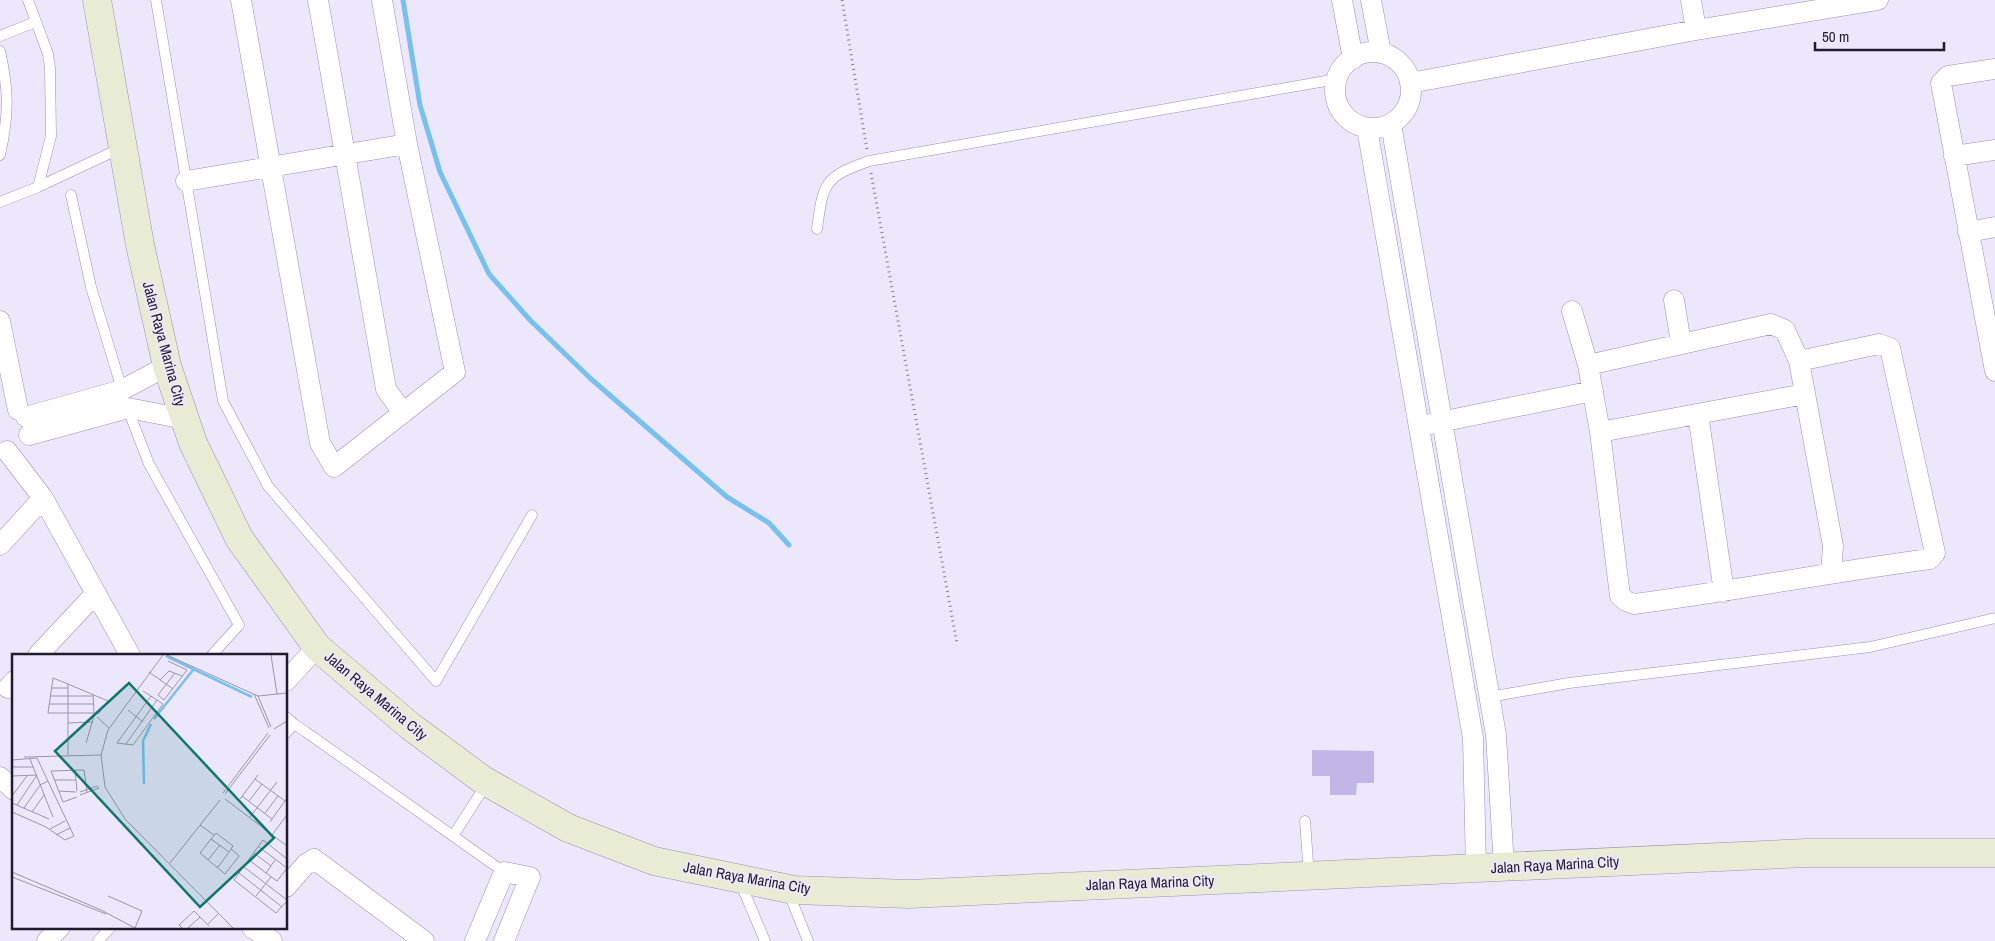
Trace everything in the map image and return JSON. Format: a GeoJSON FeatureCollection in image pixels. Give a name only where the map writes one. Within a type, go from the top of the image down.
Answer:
{"type":"FeatureCollection","features":[{"type":"Feature","properties":{"kind":"main road","name":"Jalan Raya Marina City"},"geometry":{"type":"LineString","coordinates":[[97,0],[140,245],[167,366],[193,443],[240,538],[317,646],[410,726],[487,782],[568,828],[654,861],[787,888],[909,894],[1806,853],[1995,853]]}},
{"type":"Feature","properties":{"kind":"street"},"geometry":{"type":"LineString","coordinates":[[242,0],[320,443],[334,466],[455,372],[407,144],[382,0]]}},
{"type":"Feature","properties":{"kind":"street"},"geometry":{"type":"LineString","coordinates":[[318,0],[347,154],[386,389],[403,413]]}},
{"type":"Feature","properties":{"kind":"street"},"geometry":{"type":"LineString","coordinates":[[1342,0],[1353,58]]}},
{"type":"Feature","properties":{"kind":"street"},"geometry":{"type":"LineString","coordinates":[[1371,0],[1382,53]]}},
{"type":"Feature","properties":{"kind":"street"},"geometry":{"type":"LineString","coordinates":[[1691,0],[1696,30]]}},
{"type":"Feature","properties":{"kind":"street"},"geometry":{"type":"LineString","coordinates":[[1410,83],[1696,30],[1878,0]]}},
{"type":"Feature","properties":{"kind":"street"},"geometry":{"type":"LineString","coordinates":[[1367,53],[1382,53],[1400,64],[1410,83],[1409,102],[1399,118],[1391,124],[1379,128],[1367,128],[1354,124],[1344,116],[1335,92],[1337,78],[1343,67],[1353,58],[1367,53]]}},
{"type":"Feature","properties":{"kind":"street"},"geometry":{"type":"LineString","coordinates":[[1995,69],[1948,76],[1941,83],[1968,232],[1989,303],[1995,372]]}},
{"type":"Feature","properties":{"kind":"street"},"geometry":{"type":"LineString","coordinates":[[1391,124],[1496,735],[1504,867]]}},
{"type":"Feature","properties":{"kind":"street"},"geometry":{"type":"LineString","coordinates":[[1367,128],[1472,738],[1476,868]]}},
{"type":"Feature","properties":{"kind":"street"},"geometry":{"type":"LineString","coordinates":[[186,181],[407,144]]}},
{"type":"Feature","properties":{"kind":"street"},"geometry":{"type":"LineString","coordinates":[[1954,156],[1995,150]]}},
{"type":"Feature","properties":{"kind":"street"},"geometry":{"type":"LineString","coordinates":[[1968,232],[1995,227]]}},
{"type":"Feature","properties":{"kind":"street"},"geometry":{"type":"LineString","coordinates":[[1674,300],[1681,343]]}},
{"type":"Feature","properties":{"kind":"street"},"geometry":{"type":"LineString","coordinates":[[1572,311],[1588,366],[1600,432],[1620,596],[1634,604],[1724,592],[1831,573],[1930,559],[1935,553],[1890,348],[1879,344],[1799,361]]}},
{"type":"Feature","properties":{"kind":"street"},"geometry":{"type":"LineString","coordinates":[[0,321],[24,444],[16,450],[3,450]]}},
{"type":"Feature","properties":{"kind":"street"},"geometry":{"type":"LineString","coordinates":[[1588,366],[1681,343],[1771,324],[1784,330],[1799,361],[1833,546],[1831,573]]}},
{"type":"Feature","properties":{"kind":"street"},"geometry":{"type":"LineString","coordinates":[[18,418],[125,399],[167,366]]}},
{"type":"Feature","properties":{"kind":"street"},"geometry":{"type":"LineString","coordinates":[[1418,426],[1593,391]]}},
{"type":"Feature","properties":{"kind":"street"},"geometry":{"type":"LineString","coordinates":[[1600,432],[1805,394]]}},
{"type":"Feature","properties":{"kind":"street"},"geometry":{"type":"LineString","coordinates":[[125,399],[184,420]]}},
{"type":"Feature","properties":{"kind":"street"},"geometry":{"type":"LineString","coordinates":[[1698,414],[1724,592]]}},
{"type":"Feature","properties":{"kind":"street"},"geometry":{"type":"LineString","coordinates":[[3,450],[43,498],[129,654]]}},
{"type":"Feature","properties":{"kind":"street"},"geometry":{"type":"LineString","coordinates":[[0,545],[43,498]]}},
{"type":"Feature","properties":{"kind":"street"},"geometry":{"type":"LineString","coordinates":[[39,654],[96,593]]}},
{"type":"Feature","properties":{"kind":"street"},"geometry":{"type":"LineString","coordinates":[[288,679],[317,646]]}},
{"type":"Feature","properties":{"kind":"street"},"geometry":{"type":"LineString","coordinates":[[0,777],[12,788]]}},
{"type":"Feature","properties":{"kind":"street"},"geometry":{"type":"LineString","coordinates":[[288,885],[306,864],[314,859],[424,941]]}},
{"type":"Feature","properties":{"kind":"street"},"geometry":{"type":"LineString","coordinates":[[475,941],[504,872],[530,876],[504,941]]}},
{"type":"Feature","properties":{"kind":"street"},"geometry":{"type":"LineString","coordinates":[[47,941],[59,928]]}},
{"type":"Feature","properties":{"kind":"street"},"geometry":{"type":"LineString","coordinates":[[239,941],[251,928]]}},
{"type":"Feature","properties":{"kind":"street"},"geometry":{"type":"LineString","coordinates":[[253,928],[272,941]]}},
{"type":"Feature","properties":{"kind":"lane"},"geometry":{"type":"LineString","coordinates":[[28,0],[48,54],[50,68],[50,136],[38,187]]}},
{"type":"Feature","properties":{"kind":"lane"},"geometry":{"type":"LineString","coordinates":[[156,0],[223,401],[268,486],[436,681],[532,515]]}},
{"type":"Feature","properties":{"kind":"lane"},"geometry":{"type":"LineString","coordinates":[[0,36],[35,22]]}},
{"type":"Feature","properties":{"kind":"lane"},"geometry":{"type":"LineString","coordinates":[[0,51],[7,82],[6,125],[0,154]]}},
{"type":"Feature","properties":{"kind":"lane"},"geometry":{"type":"LineString","coordinates":[[817,229],[820,202],[830,179],[849,168],[869,161],[1337,78]]}},
{"type":"Feature","properties":{"kind":"lane"},"geometry":{"type":"LineString","coordinates":[[0,202],[38,187],[124,147]]}},
{"type":"Feature","properties":{"kind":"lane"},"geometry":{"type":"LineString","coordinates":[[71,195],[90,288],[125,399],[148,464],[239,625],[213,654]]}},
{"type":"Feature","properties":{"kind":"lane"},"geometry":{"type":"LineString","coordinates":[[1489,697],[1570,683],[1870,647],[1995,618]]}},
{"type":"Feature","properties":{"kind":"lane"},"geometry":{"type":"LineString","coordinates":[[290,721],[504,872]]}},
{"type":"Feature","properties":{"kind":"lane"},"geometry":{"type":"LineString","coordinates":[[453,836],[487,782]]}},
{"type":"Feature","properties":{"kind":"lane"},"geometry":{"type":"LineString","coordinates":[[1305,821],[1309,876]]}},
{"type":"Feature","properties":{"kind":"lane"},"geometry":{"type":"LineString","coordinates":[[739,878],[765,941]]}},
{"type":"Feature","properties":{"kind":"lane"},"geometry":{"type":"LineString","coordinates":[[787,888],[808,941]]}},
{"type":"Feature","properties":{"kind":"lane"},"geometry":{"type":"LineString","coordinates":[[98,941],[110,928]]}},
{"type":"Feature","properties":{"kind":"path"},"geometry":{"type":"LineString","coordinates":[[842,0],[869,161],[957,644]]}},
{"type":"Feature","properties":{"kind":"building"},"geometry":{"type":"Polygon","coordinates":[[[1312,750],[1374,751],[1374,783],[1357,783],[1356,795],[1330,795],[1330,776],[1312,776],[1312,750]]]}},
{"type":"Feature","properties":{"kind":"waterway"},"geometry":{"type":"LineString","coordinates":[[403,0],[420,105],[440,172],[489,274],[530,320],[590,378],[727,497],[769,523],[789,545]]}}]}
